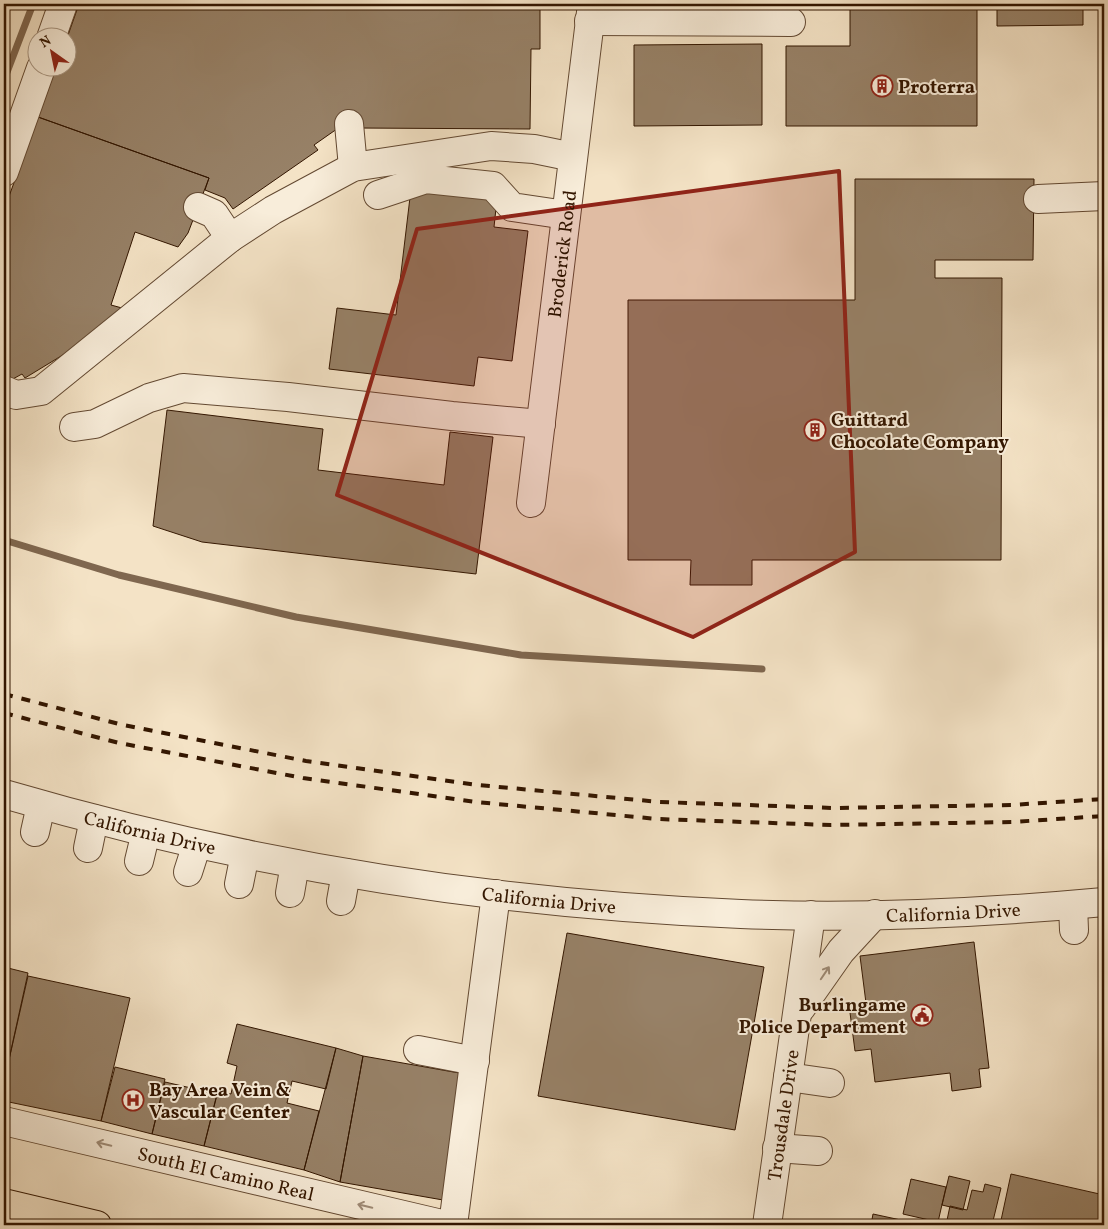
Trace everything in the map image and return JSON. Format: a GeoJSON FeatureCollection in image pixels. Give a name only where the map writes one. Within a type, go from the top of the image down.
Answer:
{"type":"FeatureCollection","features":[{"type":"Feature","properties":{"kind":"main road"},"geometry":{"type":"LineString","coordinates":[[4,1203],[97,1225]]}},
{"type":"Feature","properties":{"kind":"street"},"geometry":{"type":"LineString","coordinates":[[55,28],[63,4]]}},
{"type":"Feature","properties":{"kind":"street"},"geometry":{"type":"LineString","coordinates":[[590,12],[791,22]]}},
{"type":"Feature","properties":{"kind":"street","name":"Broderick Road"},"geometry":{"type":"LineString","coordinates":[[531,503],[590,12]]}},
{"type":"Feature","properties":{"kind":"street"},"geometry":{"type":"LineString","coordinates":[[4,172],[37,78]]}},
{"type":"Feature","properties":{"kind":"street"},"geometry":{"type":"LineString","coordinates":[[348,124],[353,167]]}},
{"type":"Feature","properties":{"kind":"street"},"geometry":{"type":"LineString","coordinates":[[4,390],[16,395],[41,391],[230,238],[272,210],[353,167],[491,146],[534,149],[573,157]]}},
{"type":"Feature","properties":{"kind":"street"},"geometry":{"type":"LineString","coordinates":[[378,195],[426,179],[493,186],[512,207],[566,215]]}},
{"type":"Feature","properties":{"kind":"street"},"geometry":{"type":"LineString","coordinates":[[1038,199],[1104,196]]}},
{"type":"Feature","properties":{"kind":"street"},"geometry":{"type":"LineString","coordinates":[[198,207],[214,214],[230,238]]}},
{"type":"Feature","properties":{"kind":"street"},"geometry":{"type":"LineString","coordinates":[[74,427],[95,424],[149,398],[183,388],[298,398],[452,416],[541,424]]}},
{"type":"Feature","properties":{"kind":"street","name":"California Drive"},"geometry":{"type":"LineString","coordinates":[[4,794],[146,832],[296,864],[496,894],[607,905],[742,914],[914,914],[1006,918],[1073,917],[1104,902]]}},
{"type":"Feature","properties":{"kind":"street"},"geometry":{"type":"LineString","coordinates":[[35,832],[41,805]]}},
{"type":"Feature","properties":{"kind":"street"},"geometry":{"type":"LineString","coordinates":[[88,848],[94,819]]}},
{"type":"Feature","properties":{"kind":"street"},"geometry":{"type":"LineString","coordinates":[[139,861],[146,832]]}},
{"type":"Feature","properties":{"kind":"street"},"geometry":{"type":"LineString","coordinates":[[188,872],[197,844]]}},
{"type":"Feature","properties":{"kind":"street"},"geometry":{"type":"LineString","coordinates":[[239,884],[245,854]]}},
{"type":"Feature","properties":{"kind":"street"},"geometry":{"type":"LineString","coordinates":[[290,893],[296,864]]}},
{"type":"Feature","properties":{"kind":"street"},"geometry":{"type":"LineString","coordinates":[[341,901],[346,872]]}},
{"type":"Feature","properties":{"kind":"street"},"geometry":{"type":"LineString","coordinates":[[453,1225],[496,894]]}},
{"type":"Feature","properties":{"kind":"street"},"geometry":{"type":"LineString","coordinates":[[798,1013],[841,950],[875,914]]}},
{"type":"Feature","properties":{"kind":"street","name":"Trousdale Drive"},"geometry":{"type":"LineString","coordinates":[[767,1225],[812,915]]}},
{"type":"Feature","properties":{"kind":"street"},"geometry":{"type":"LineString","coordinates":[[418,1050],[475,1061]]}},
{"type":"Feature","properties":{"kind":"street"},"geometry":{"type":"LineString","coordinates":[[788,1077],[830,1083]]}},
{"type":"Feature","properties":{"kind":"street","name":"South El Camino Real"},"geometry":{"type":"LineString","coordinates":[[4,1121],[446,1225]]}},
{"type":"Feature","properties":{"kind":"street"},"geometry":{"type":"LineString","coordinates":[[777,1148],[818,1151]]}},
{"type":"Feature","properties":{"kind":"highlighted area"},"geometry":{"type":"Polygon","coordinates":[[[839,171],[855,552],[693,637],[337,495],[417,229],[839,171]]]}},
{"type":"Feature","properties":{"kind":"building"},"geometry":{"type":"Polygon","coordinates":[[[79,4],[540,4],[540,49],[531,49],[530,129],[357,128],[344,124],[314,145],[318,150],[233,209],[225,198],[205,190],[209,178],[38,117],[52,78],[78,78],[78,28],[71,28],[79,4]]]}},
{"type":"Feature","properties":{"kind":"building","name":"Proterra"},"geometry":{"type":"Polygon","coordinates":[[[850,4],[977,4],[977,126],[786,126],[786,46],[850,46],[850,4]]]}},
{"type":"Feature","properties":{"kind":"building"},"geometry":{"type":"Polygon","coordinates":[[[997,4],[1083,4],[1083,25],[997,26],[997,4]]]}},
{"type":"Feature","properties":{"kind":"building"},"geometry":{"type":"Polygon","coordinates":[[[762,44],[762,125],[634,126],[634,45],[762,44]]]}},
{"type":"Feature","properties":{"kind":"building"},"geometry":{"type":"Polygon","coordinates":[[[38,117],[209,178],[188,233],[178,247],[135,232],[111,305],[122,308],[71,350],[25,378],[22,374],[11,380],[4,378],[4,210],[38,117]]]}},
{"type":"Feature","properties":{"kind":"building","name":"Guittard Chocolate Company"},"geometry":{"type":"Polygon","coordinates":[[[855,179],[1034,179],[1033,260],[935,260],[935,278],[1002,278],[1001,560],[752,560],[752,585],[690,585],[691,560],[628,560],[628,300],[855,300],[855,179]]]}},
{"type":"Feature","properties":{"kind":"building"},"geometry":{"type":"Polygon","coordinates":[[[411,189],[497,199],[494,227],[528,231],[512,361],[478,357],[474,386],[329,369],[337,308],[396,315],[411,189]]]}},
{"type":"Feature","properties":{"kind":"building"},"geometry":{"type":"Polygon","coordinates":[[[167,410],[323,429],[318,470],[444,485],[450,432],[493,437],[476,574],[202,542],[153,526],[167,410]]]}},
{"type":"Feature","properties":{"kind":"building"},"geometry":{"type":"Polygon","coordinates":[[[567,933],[764,967],[735,1130],[538,1096],[567,933]]]}},
{"type":"Feature","properties":{"kind":"building"},"geometry":{"type":"Polygon","coordinates":[[[974,942],[989,1068],[979,1069],[981,1087],[952,1091],[950,1073],[875,1082],[871,1049],[855,1051],[849,1005],[866,1003],[860,956],[974,942]]]}},
{"type":"Feature","properties":{"kind":"building"},"geometry":{"type":"Polygon","coordinates":[[[4,967],[28,973],[4,1082],[4,967]]]}},
{"type":"Feature","properties":{"kind":"building"},"geometry":{"type":"Polygon","coordinates":[[[28,976],[130,998],[101,1121],[4,1101],[4,1082],[28,976]]]}},
{"type":"Feature","properties":{"kind":"building"},"geometry":{"type":"Polygon","coordinates":[[[237,1024],[336,1048],[326,1089],[292,1081],[287,1103],[319,1111],[304,1170],[204,1146],[218,1091],[231,1094],[237,1066],[227,1063],[237,1024]]]}},
{"type":"Feature","properties":{"kind":"building"},"geometry":{"type":"Polygon","coordinates":[[[336,1048],[363,1056],[340,1182],[304,1170],[336,1048]]]}},
{"type":"Feature","properties":{"kind":"building"},"geometry":{"type":"Polygon","coordinates":[[[363,1056],[465,1074],[443,1200],[340,1182],[363,1056]]]}},
{"type":"Feature","properties":{"kind":"building"},"geometry":{"type":"Polygon","coordinates":[[[115,1067],[165,1079],[152,1134],[101,1121],[115,1067]]]}},
{"type":"Feature","properties":{"kind":"building"},"geometry":{"type":"Polygon","coordinates":[[[165,1082],[217,1094],[204,1146],[152,1134],[165,1082]]]}},
{"type":"Feature","properties":{"kind":"building"},"geometry":{"type":"Polygon","coordinates":[[[1011,1174],[1104,1195],[1104,1225],[1000,1225],[1011,1174]]]}},
{"type":"Feature","properties":{"kind":"building"},"geometry":{"type":"Polygon","coordinates":[[[949,1176],[970,1181],[963,1210],[942,1205],[949,1176]]]}},
{"type":"Feature","properties":{"kind":"building"},"geometry":{"type":"Polygon","coordinates":[[[911,1179],[946,1187],[938,1222],[903,1214],[911,1179]]]}},
{"type":"Feature","properties":{"kind":"building"},"geometry":{"type":"Polygon","coordinates":[[[985,1184],[1001,1188],[992,1225],[946,1225],[950,1206],[967,1210],[972,1190],[983,1192],[985,1184]]]}},
{"type":"Feature","properties":{"kind":"building"},"geometry":{"type":"Polygon","coordinates":[[[873,1214],[924,1225],[871,1225],[873,1214]]]}},
{"type":"Feature","properties":{"kind":"waterway"},"geometry":{"type":"LineString","coordinates":[[4,80],[33,4]]}},
{"type":"Feature","properties":{"kind":"waterway"},"geometry":{"type":"LineString","coordinates":[[4,540],[119,575],[296,617],[521,655],[762,669]]}},
{"type":"Feature","properties":{"kind":"railway"},"geometry":{"type":"LineString","coordinates":[[4,694],[123,725],[306,761],[478,785],[660,802],[833,808],[1011,805],[1104,799]]}},
{"type":"Feature","properties":{"kind":"railway"},"geometry":{"type":"LineString","coordinates":[[4,713],[119,743],[303,778],[476,802],[658,819],[831,825],[1012,822],[1104,816]]}},
{"type":"Feature","properties":{"kind":"place","name":"Proterra"},"geometry":{"type":"Point","coordinates":[882,86]}},
{"type":"Feature","properties":{"kind":"place","name":"Guittard Chocolate Company"},"geometry":{"type":"Point","coordinates":[815,430]}},
{"type":"Feature","properties":{"kind":"place","name":"Burlingame Police Department"},"geometry":{"type":"Point","coordinates":[922,1015]}},
{"type":"Feature","properties":{"kind":"place","name":"Bay Area Vein & Vascular Center"},"geometry":{"type":"Point","coordinates":[133,1100]}}]}
